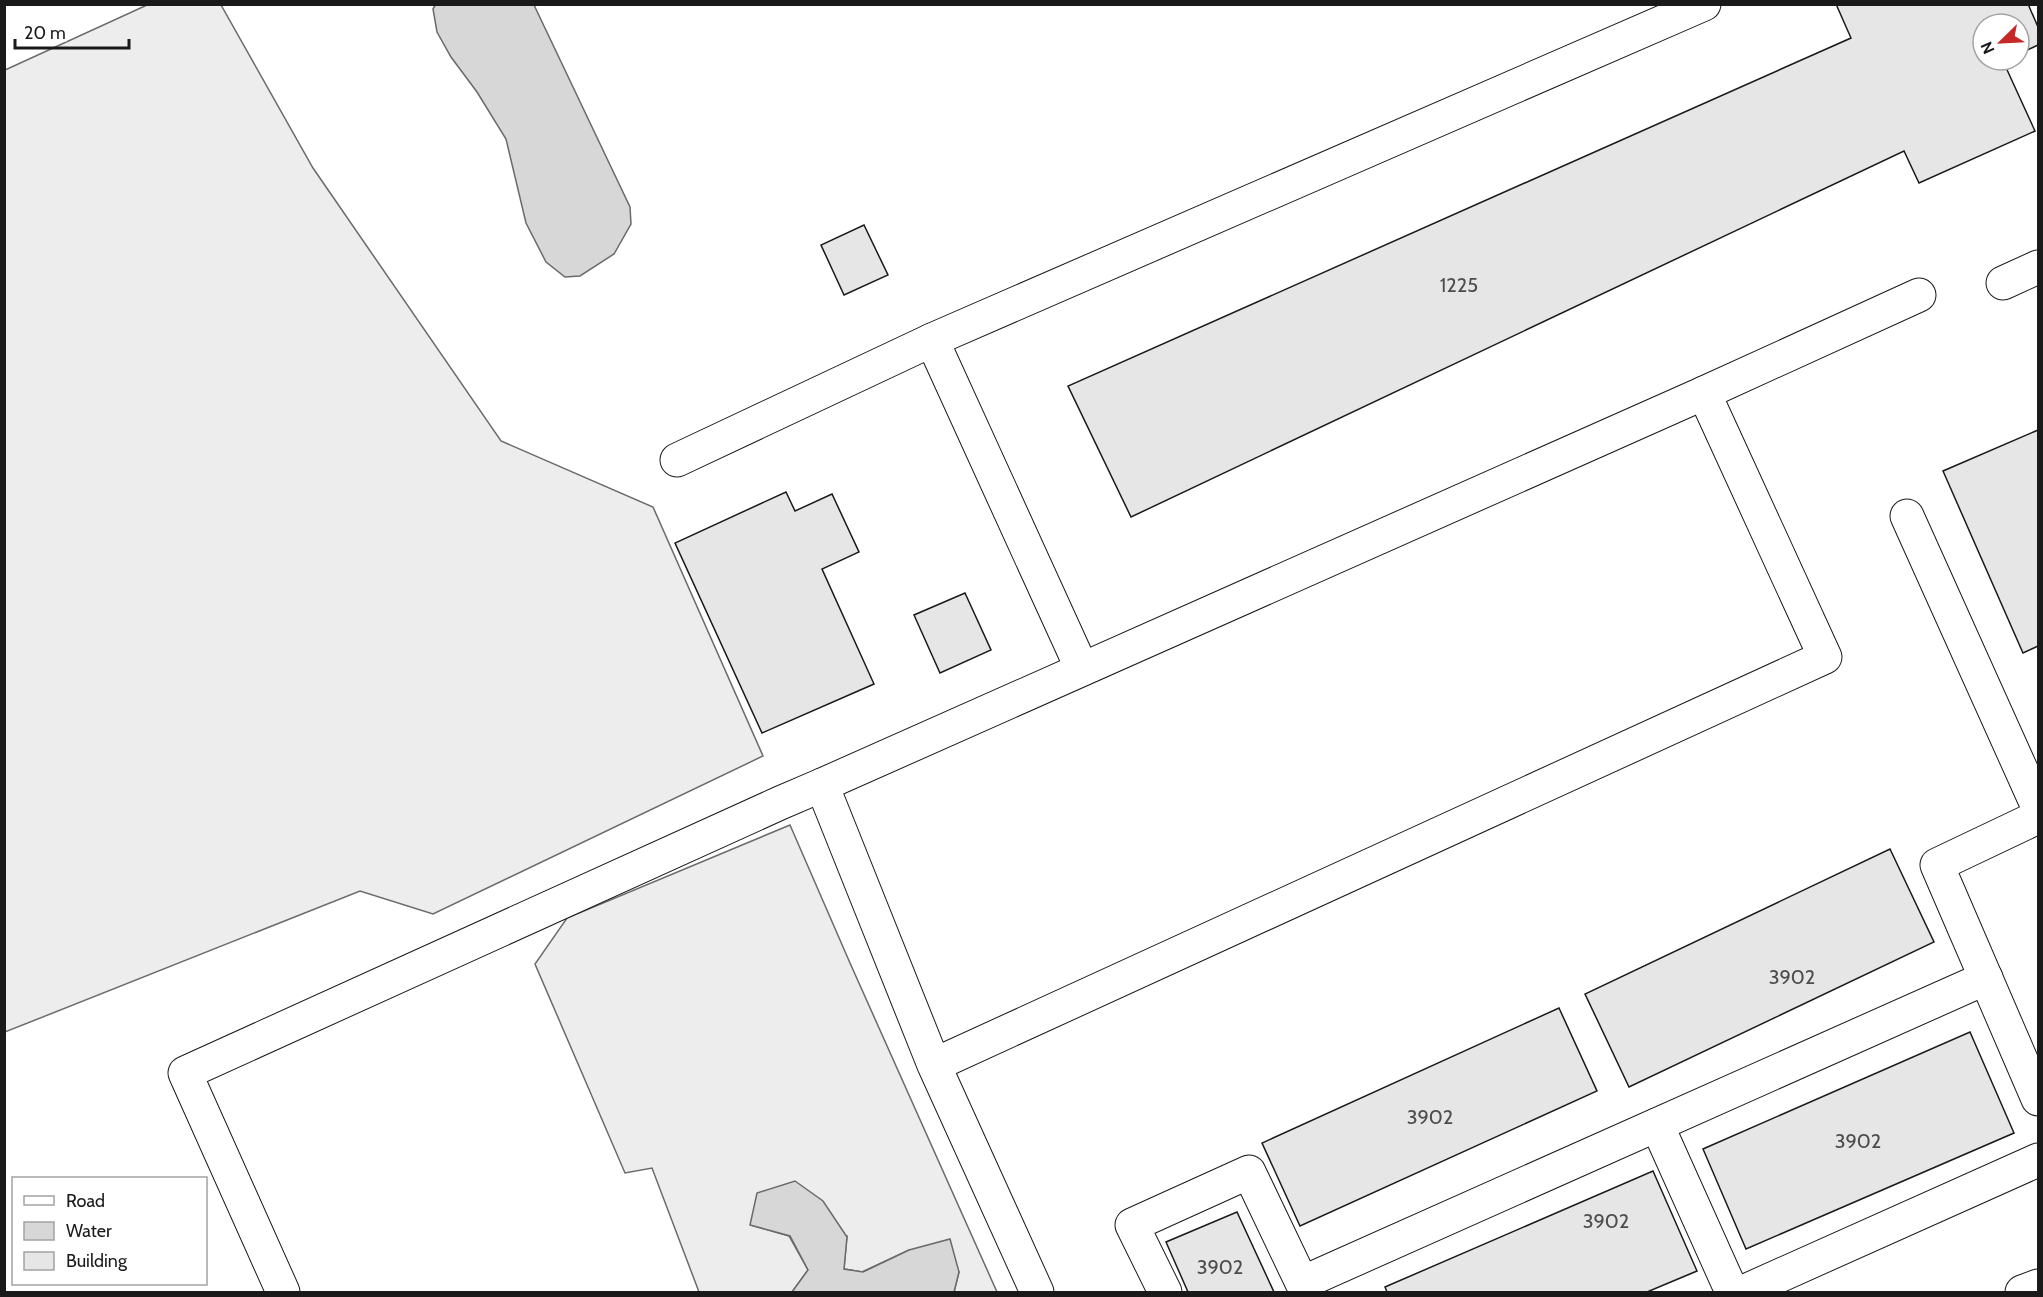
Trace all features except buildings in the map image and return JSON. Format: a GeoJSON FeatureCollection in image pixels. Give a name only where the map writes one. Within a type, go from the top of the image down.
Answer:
{"type":"FeatureCollection","features":[{"type":"Feature","properties":{"kind":"main road"},"geometry":{"type":"LineString","coordinates":[[677,460],[932,340],[1704,4]]}},
{"type":"Feature","properties":{"kind":"main road"},"geometry":{"type":"LineString","coordinates":[[2003,283],[2038,267]]}},
{"type":"Feature","properties":{"kind":"main road"},"geometry":{"type":"LineString","coordinates":[[283,1293],[185,1073],[747,817],[1704,393],[1919,295]]}},
{"type":"Feature","properties":{"kind":"main road"},"geometry":{"type":"LineString","coordinates":[[932,340],[1082,669]]}},
{"type":"Feature","properties":{"kind":"main road"},"geometry":{"type":"LineString","coordinates":[[934,1065],[1825,657],[1704,393]]}},
{"type":"Feature","properties":{"kind":"main road"},"geometry":{"type":"LineString","coordinates":[[1907,516],[2038,807]]}},
{"type":"Feature","properties":{"kind":"main road"},"geometry":{"type":"LineString","coordinates":[[822,785],[934,1065],[1036,1293]]}},
{"type":"Feature","properties":{"kind":"main road"},"geometry":{"type":"LineString","coordinates":[[2038,817],[1937,866],[2038,1099]]}},
{"type":"Feature","properties":{"kind":"main road"},"geometry":{"type":"LineString","coordinates":[[1165,1293],[1132,1225],[1249,1172],[1302,1283],[1986,978]]}},
{"type":"Feature","properties":{"kind":"main road"},"geometry":{"type":"LineString","coordinates":[[1657,1125],[1732,1293]]}},
{"type":"Feature","properties":{"kind":"main road"},"geometry":{"type":"LineString","coordinates":[[1743,1293],[2038,1161]]}},
{"type":"Feature","properties":{"kind":"main road"},"geometry":{"type":"LineString","coordinates":[[2022,1293],[2038,1286]]}},
{"type":"Feature","properties":{"kind":"shaded area"},"geometry":{"type":"Polygon","coordinates":[[[147,5],[221,5],[313,168],[501,441],[653,507],[763,756],[433,914],[360,891],[5,1032],[5,70],[147,5]]]}},
{"type":"Feature","properties":{"kind":"shaded area"},"geometry":{"type":"Polygon","coordinates":[[[790,825],[997,1292],[954,1292],[959,1272],[909,1250],[862,1272],[844,1269],[847,1236],[751,1225],[789,1236],[808,1270],[792,1292],[699,1292],[652,1168],[625,1173],[535,964],[567,918],[790,825]]]}},
{"type":"Feature","properties":{"kind":"water"},"geometry":{"type":"Polygon","coordinates":[[[436,4],[534,5],[630,207],[631,224],[614,254],[580,276],[565,277],[546,262],[526,223],[506,139],[437,32],[433,9],[436,4]]]}},
{"type":"Feature","properties":{"kind":"water"},"geometry":{"type":"Polygon","coordinates":[[[795,1181],[823,1201],[847,1237],[844,1269],[863,1272],[909,1250],[950,1239],[959,1272],[954,1292],[792,1292],[808,1270],[790,1236],[750,1225],[757,1193],[795,1181]]]}}]}
